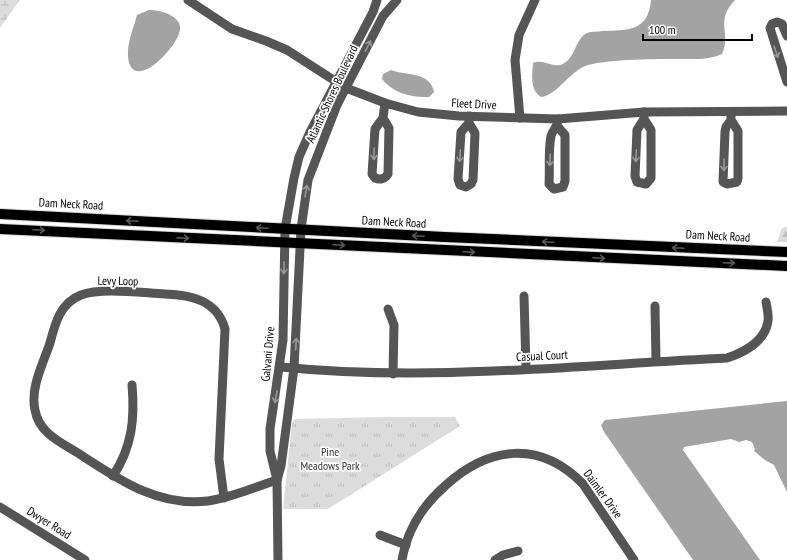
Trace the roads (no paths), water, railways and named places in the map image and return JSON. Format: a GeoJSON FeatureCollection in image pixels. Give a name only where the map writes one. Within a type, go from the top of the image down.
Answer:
{"type":"FeatureCollection","features":[{"type":"Feature","properties":{"kind":"main road","name":"Dam Neck Road"},"geometry":{"type":"LineString","coordinates":[[0,214],[301,230],[787,252]]}},
{"type":"Feature","properties":{"kind":"main road"},"geometry":{"type":"LineString","coordinates":[[0,228],[300,244],[787,266]]}},
{"type":"Feature","properties":{"kind":"street","name":"Fleet Drive"},"geometry":{"type":"LineString","coordinates":[[188,0],[203,12],[232,29],[287,50],[346,88],[385,103],[418,112],[469,120],[520,118],[558,123],[644,115],[731,116],[787,111]]}},
{"type":"Feature","properties":{"kind":"street","name":"Atlantic Shores Boulevard"},"geometry":{"type":"LineString","coordinates":[[285,229],[299,157],[336,81],[374,12],[377,0]]}},
{"type":"Feature","properties":{"kind":"street","name":"Atlantic Shores Boulevard"},"geometry":{"type":"LineString","coordinates":[[301,230],[308,180],[330,122],[383,16],[396,0]]}},
{"type":"Feature","properties":{"kind":"street"},"geometry":{"type":"LineString","coordinates":[[520,118],[515,60],[520,35],[535,0]]}},
{"type":"Feature","properties":{"kind":"street"},"geometry":{"type":"LineString","coordinates":[[787,36],[782,24],[777,22],[772,24],[770,28],[787,82]]}},
{"type":"Feature","properties":{"kind":"street"},"geometry":{"type":"LineString","coordinates":[[383,118],[376,124],[374,133],[372,174],[375,178],[380,180],[385,178],[388,174],[389,128],[383,118],[385,103]]}},
{"type":"Feature","properties":{"kind":"street"},"geometry":{"type":"LineString","coordinates":[[644,115],[651,130],[651,178],[646,184],[637,182],[635,176],[637,130],[644,115]]}},
{"type":"Feature","properties":{"kind":"street"},"geometry":{"type":"LineString","coordinates":[[731,116],[738,131],[738,178],[737,182],[727,184],[723,182],[724,132],[731,116]]}},
{"type":"Feature","properties":{"kind":"street"},"geometry":{"type":"LineString","coordinates":[[469,120],[475,133],[473,180],[471,184],[466,187],[460,185],[459,182],[459,164],[461,132],[469,120]]}},
{"type":"Feature","properties":{"kind":"street"},"geometry":{"type":"LineString","coordinates":[[558,123],[565,135],[565,181],[563,187],[554,189],[549,184],[551,142],[552,134],[558,123]]}},
{"type":"Feature","properties":{"kind":"street","name":"Galvani Drive"},"geometry":{"type":"LineString","coordinates":[[277,480],[273,469],[270,438],[281,367],[283,340],[285,229]]}},
{"type":"Feature","properties":{"kind":"street","name":"Galvani Drive"},"geometry":{"type":"LineString","coordinates":[[278,560],[277,480],[281,466],[294,368],[301,230]]}},
{"type":"Feature","properties":{"kind":"street","name":"Levy Loop"},"geometry":{"type":"LineString","coordinates":[[224,498],[219,459],[225,329],[218,315],[212,308],[200,300],[187,295],[96,291],[71,301],[62,310],[56,320],[35,392],[34,404],[36,417],[49,435],[134,488],[164,498],[194,502],[224,498],[277,480]]}},
{"type":"Feature","properties":{"kind":"street"},"geometry":{"type":"LineString","coordinates":[[524,296],[526,368]]}},
{"type":"Feature","properties":{"kind":"street","name":"Casual Court"},"geometry":{"type":"LineString","coordinates":[[281,367],[393,374],[436,374],[727,358],[746,351],[764,331],[768,320],[766,302]]}},
{"type":"Feature","properties":{"kind":"street"},"geometry":{"type":"LineString","coordinates":[[655,306],[656,361]]}},
{"type":"Feature","properties":{"kind":"street"},"geometry":{"type":"LineString","coordinates":[[388,309],[394,325],[393,374]]}},
{"type":"Feature","properties":{"kind":"street"},"geometry":{"type":"LineString","coordinates":[[113,476],[126,452],[130,439],[134,410],[132,385]]}},
{"type":"Feature","properties":{"kind":"street","name":"Daimler Drive"},"geometry":{"type":"LineString","coordinates":[[402,560],[412,527],[426,506],[457,475],[468,467],[492,457],[517,453],[529,454],[553,461],[573,474],[583,484],[634,560]]}},
{"type":"Feature","properties":{"kind":"street","name":"Dwyer Road"},"geometry":{"type":"LineString","coordinates":[[0,507],[85,560]]}},
{"type":"Feature","properties":{"kind":"street"},"geometry":{"type":"LineString","coordinates":[[380,535],[406,545]]}},
{"type":"Feature","properties":{"kind":"street"},"geometry":{"type":"LineString","coordinates":[[496,560],[503,555],[518,551]]}},
{"type":"Feature","properties":{"kind":"park label","name":"Pine Meadows Park"},"geometry":{"type":"Point","coordinates":[330,459]}}]}
